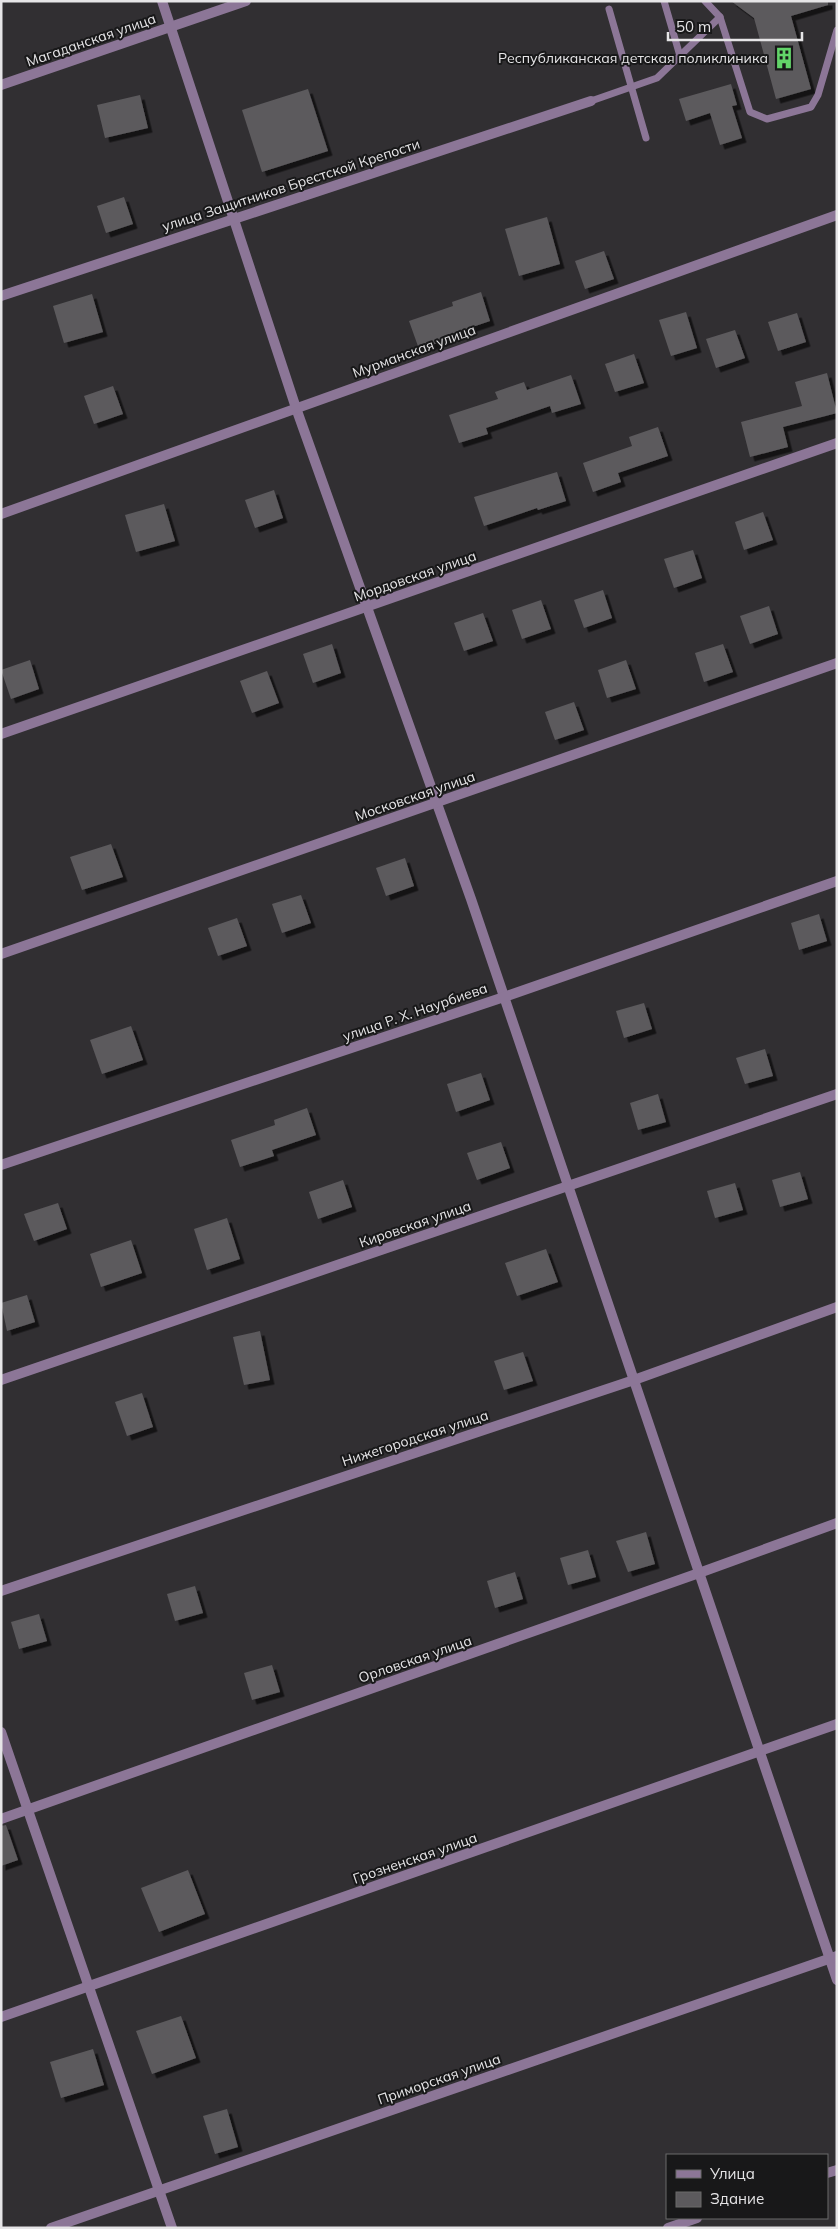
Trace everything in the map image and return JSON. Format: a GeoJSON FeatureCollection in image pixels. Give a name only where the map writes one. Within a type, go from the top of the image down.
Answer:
{"type":"FeatureCollection","features":[{"type":"Feature","properties":{"kind":"street"},"geometry":{"type":"LineString","coordinates":[[162,1],[296,408],[504,996],[759,1751],[833,1957],[837,1980]]}},
{"type":"Feature","properties":{"kind":"street","name":"Магаданская улица"},"geometry":{"type":"LineString","coordinates":[[1,85],[246,1]]}},
{"type":"Feature","properties":{"kind":"street","name":"улица Защитников Брестской Крепости"},"geometry":{"type":"LineString","coordinates":[[1,296],[591,100]]}},
{"type":"Feature","properties":{"kind":"street","name":"Мурманская улица"},"geometry":{"type":"LineString","coordinates":[[1,514],[837,215]]}},
{"type":"Feature","properties":{"kind":"street","name":"Мордовская улица"},"geometry":{"type":"LineString","coordinates":[[1,734],[837,443]]}},
{"type":"Feature","properties":{"kind":"street","name":"Московская улица"},"geometry":{"type":"LineString","coordinates":[[1,954],[837,663]]}},
{"type":"Feature","properties":{"kind":"street","name":"улица Р. Х. Наурбиева"},"geometry":{"type":"LineString","coordinates":[[1,1165],[504,996],[837,881]]}},
{"type":"Feature","properties":{"kind":"street","name":"Кировская улица"},"geometry":{"type":"LineString","coordinates":[[1,1380],[837,1094]]}},
{"type":"Feature","properties":{"kind":"street","name":"Нижегородская улица"},"geometry":{"type":"LineString","coordinates":[[1,1591],[634,1380],[837,1307]]}},
{"type":"Feature","properties":{"kind":"street","name":"Орловская улица"},"geometry":{"type":"LineString","coordinates":[[1,1819],[699,1573],[837,1522]]}},
{"type":"Feature","properties":{"kind":"street","name":"Грозненская улица"},"geometry":{"type":"LineString","coordinates":[[1,2018],[837,1724]]}},
{"type":"Feature","properties":{"kind":"street"},"geometry":{"type":"LineString","coordinates":[[1,1732],[172,2228]]}},
{"type":"Feature","properties":{"kind":"street","name":"Приморская улица"},"geometry":{"type":"LineString","coordinates":[[51,2228],[833,1957]]}},
{"type":"Feature","properties":{"kind":"street"},"geometry":{"type":"LineString","coordinates":[[668,2228],[694,2219]]}},
{"type":"Feature","properties":{"kind":"lane"},"geometry":{"type":"LineString","coordinates":[[664,1],[680,56]]}},
{"type":"Feature","properties":{"kind":"lane"},"geometry":{"type":"LineString","coordinates":[[705,1],[720,17],[750,112],[767,119],[810,107],[818,95],[837,30]]}},
{"type":"Feature","properties":{"kind":"lane"},"geometry":{"type":"LineString","coordinates":[[609,9],[646,138]]}},
{"type":"Feature","properties":{"kind":"lane"},"geometry":{"type":"LineString","coordinates":[[591,100],[657,78],[720,17]]}},
{"type":"Feature","properties":{"kind":"building","name":"Республиканская детская поликлиника"},"geometry":{"type":"Polygon","coordinates":[[[731,1],[828,1],[828,5],[791,16],[811,89],[776,99],[754,18],[731,1]]]}},
{"type":"Feature","properties":{"kind":"building"},"geometry":{"type":"Polygon","coordinates":[[[731,84],[737,105],[732,106],[742,138],[720,145],[710,113],[686,121],[679,99],[731,84]]]}},
{"type":"Feature","properties":{"kind":"building"},"geometry":{"type":"Polygon","coordinates":[[[308,89],[328,151],[262,172],[242,110],[308,89]]]}},
{"type":"Feature","properties":{"kind":"building"},"geometry":{"type":"Polygon","coordinates":[[[140,95],[148,128],[105,138],[97,105],[140,95]]]}},
{"type":"Feature","properties":{"kind":"building"},"geometry":{"type":"Polygon","coordinates":[[[124,197],[133,224],[106,233],[97,206],[124,197]]]}},
{"type":"Feature","properties":{"kind":"building"},"geometry":{"type":"Polygon","coordinates":[[[547,217],[560,264],[519,276],[505,229],[547,217]]]}},
{"type":"Feature","properties":{"kind":"building"},"geometry":{"type":"Polygon","coordinates":[[[604,251],[614,279],[585,289],[575,261],[604,251]]]}},
{"type":"Feature","properties":{"kind":"building"},"geometry":{"type":"Polygon","coordinates":[[[481,292],[490,321],[446,336],[447,340],[419,349],[409,321],[453,306],[452,302],[481,292]]]}},
{"type":"Feature","properties":{"kind":"building"},"geometry":{"type":"Polygon","coordinates":[[[92,294],[103,332],[64,343],[53,306],[92,294]]]}},
{"type":"Feature","properties":{"kind":"building"},"geometry":{"type":"Polygon","coordinates":[[[686,312],[697,348],[671,356],[659,320],[686,312]]]}},
{"type":"Feature","properties":{"kind":"building"},"geometry":{"type":"Polygon","coordinates":[[[797,313],[806,342],[778,351],[768,322],[797,313]]]}},
{"type":"Feature","properties":{"kind":"building"},"geometry":{"type":"Polygon","coordinates":[[[735,330],[745,358],[716,368],[706,339],[735,330]]]}},
{"type":"Feature","properties":{"kind":"building"},"geometry":{"type":"Polygon","coordinates":[[[634,354],[644,383],[615,392],[605,364],[634,354]]]}},
{"type":"Feature","properties":{"kind":"building"},"geometry":{"type":"Polygon","coordinates":[[[827,373],[837,413],[783,427],[788,447],[750,457],[741,422],[802,406],[795,382],[827,373]]]}},
{"type":"Feature","properties":{"kind":"building"},"geometry":{"type":"Polygon","coordinates":[[[571,375],[581,404],[552,413],[550,406],[486,428],[488,434],[459,443],[449,415],[498,399],[495,392],[524,382],[527,390],[571,375]]]}},
{"type":"Feature","properties":{"kind":"building"},"geometry":{"type":"Polygon","coordinates":[[[113,386],[123,414],[94,424],[84,396],[113,386]]]}},
{"type":"Feature","properties":{"kind":"building"},"geometry":{"type":"Polygon","coordinates":[[[658,427],[668,456],[618,473],[621,482],[593,492],[583,463],[632,446],[629,437],[658,427]]]}},
{"type":"Feature","properties":{"kind":"building"},"geometry":{"type":"Polygon","coordinates":[[[557,472],[566,501],[538,510],[537,508],[484,526],[474,497],[557,472]]]}},
{"type":"Feature","properties":{"kind":"building"},"geometry":{"type":"Polygon","coordinates":[[[274,490],[283,518],[255,528],[245,500],[274,490]]]}},
{"type":"Feature","properties":{"kind":"building"},"geometry":{"type":"Polygon","coordinates":[[[164,504],[175,541],[136,552],[125,515],[164,504]]]}},
{"type":"Feature","properties":{"kind":"building"},"geometry":{"type":"Polygon","coordinates":[[[763,512],[773,540],[744,550],[735,522],[763,512]]]}},
{"type":"Feature","properties":{"kind":"building"},"geometry":{"type":"Polygon","coordinates":[[[693,550],[702,578],[674,588],[664,559],[693,550]]]}},
{"type":"Feature","properties":{"kind":"building"},"geometry":{"type":"Polygon","coordinates":[[[603,590],[612,618],[584,628],[574,600],[603,590]]]}},
{"type":"Feature","properties":{"kind":"building"},"geometry":{"type":"Polygon","coordinates":[[[541,600],[551,629],[522,639],[512,610],[541,600]]]}},
{"type":"Feature","properties":{"kind":"building"},"geometry":{"type":"Polygon","coordinates":[[[769,606],[778,634],[750,644],[740,616],[769,606]]]}},
{"type":"Feature","properties":{"kind":"building"},"geometry":{"type":"Polygon","coordinates":[[[483,613],[493,641],[464,651],[454,623],[483,613]]]}},
{"type":"Feature","properties":{"kind":"building"},"geometry":{"type":"Polygon","coordinates":[[[332,644],[341,673],[313,683],[303,654],[332,644]]]}},
{"type":"Feature","properties":{"kind":"building"},"geometry":{"type":"Polygon","coordinates":[[[723,644],[733,672],[704,682],[695,653],[723,644]]]}},
{"type":"Feature","properties":{"kind":"building"},"geometry":{"type":"Polygon","coordinates":[[[30,660],[39,689],[11,699],[1,670],[30,660]]]}},
{"type":"Feature","properties":{"kind":"building"},"geometry":{"type":"Polygon","coordinates":[[[626,660],[636,689],[607,698],[598,670],[626,660]]]}},
{"type":"Feature","properties":{"kind":"building"},"geometry":{"type":"Polygon","coordinates":[[[267,671],[279,703],[252,713],[240,681],[267,671]]]}},
{"type":"Feature","properties":{"kind":"building"},"geometry":{"type":"Polygon","coordinates":[[[574,702],[584,730],[555,740],[545,712],[574,702]]]}},
{"type":"Feature","properties":{"kind":"building"},"geometry":{"type":"Polygon","coordinates":[[[111,844],[123,877],[82,890],[70,857],[111,844]]]}},
{"type":"Feature","properties":{"kind":"building"},"geometry":{"type":"Polygon","coordinates":[[[405,858],[414,886],[386,896],[376,868],[405,858]]]}},
{"type":"Feature","properties":{"kind":"building"},"geometry":{"type":"Polygon","coordinates":[[[301,895],[311,923],[282,933],[272,904],[301,895]]]}},
{"type":"Feature","properties":{"kind":"building"},"geometry":{"type":"Polygon","coordinates":[[[819,914],[827,941],[799,950],[791,923],[819,914]]]}},
{"type":"Feature","properties":{"kind":"building"},"geometry":{"type":"Polygon","coordinates":[[[237,918],[247,946],[218,956],[208,928],[237,918]]]}},
{"type":"Feature","properties":{"kind":"building"},"geometry":{"type":"Polygon","coordinates":[[[644,1003],[652,1029],[624,1038],[616,1011],[644,1003]]]}},
{"type":"Feature","properties":{"kind":"building"},"geometry":{"type":"Polygon","coordinates":[[[131,1026],[143,1060],[102,1074],[90,1040],[131,1026]]]}},
{"type":"Feature","properties":{"kind":"building"},"geometry":{"type":"Polygon","coordinates":[[[765,1049],[773,1076],[745,1084],[736,1058],[765,1049]]]}},
{"type":"Feature","properties":{"kind":"building"},"geometry":{"type":"Polygon","coordinates":[[[481,1073],[490,1100],[456,1112],[447,1084],[481,1073]]]}},
{"type":"Feature","properties":{"kind":"building"},"geometry":{"type":"Polygon","coordinates":[[[658,1094],[666,1122],[638,1130],[630,1103],[658,1094]]]}},
{"type":"Feature","properties":{"kind":"building"},"geometry":{"type":"Polygon","coordinates":[[[307,1108],[316,1135],[272,1150],[274,1156],[240,1167],[231,1140],[275,1125],[274,1120],[307,1108]]]}},
{"type":"Feature","properties":{"kind":"building"},"geometry":{"type":"Polygon","coordinates":[[[501,1142],[510,1168],[477,1180],[467,1153],[501,1142]]]}},
{"type":"Feature","properties":{"kind":"building"},"geometry":{"type":"Polygon","coordinates":[[[800,1172],[808,1199],[780,1207],[772,1180],[800,1172]]]}},
{"type":"Feature","properties":{"kind":"building"},"geometry":{"type":"Polygon","coordinates":[[[343,1180],[352,1207],[318,1219],[309,1192],[343,1180]]]}},
{"type":"Feature","properties":{"kind":"building"},"geometry":{"type":"Polygon","coordinates":[[[735,1183],[743,1210],[715,1218],[707,1191],[735,1183]]]}},
{"type":"Feature","properties":{"kind":"building"},"geometry":{"type":"Polygon","coordinates":[[[58,1203],[67,1229],[34,1241],[24,1214],[58,1203]]]}},
{"type":"Feature","properties":{"kind":"building"},"geometry":{"type":"Polygon","coordinates":[[[227,1218],[240,1259],[207,1270],[194,1229],[227,1218]]]}},
{"type":"Feature","properties":{"kind":"building"},"geometry":{"type":"Polygon","coordinates":[[[131,1240],[142,1273],[101,1287],[90,1254],[131,1240]]]}},
{"type":"Feature","properties":{"kind":"building"},"geometry":{"type":"Polygon","coordinates":[[[546,1249],[558,1282],[517,1296],[505,1263],[546,1249]]]}},
{"type":"Feature","properties":{"kind":"building"},"geometry":{"type":"Polygon","coordinates":[[[27,1295],[35,1322],[7,1331],[1,1303],[27,1295]]]}},
{"type":"Feature","properties":{"kind":"building"},"geometry":{"type":"Polygon","coordinates":[[[260,1331],[270,1380],[244,1385],[233,1337],[260,1331]]]}},
{"type":"Feature","properties":{"kind":"building"},"geometry":{"type":"Polygon","coordinates":[[[523,1352],[533,1381],[504,1390],[494,1361],[523,1352]]]}},
{"type":"Feature","properties":{"kind":"building"},"geometry":{"type":"Polygon","coordinates":[[[142,1393],[153,1427],[127,1436],[115,1402],[142,1393]]]}},
{"type":"Feature","properties":{"kind":"building"},"geometry":{"type":"Polygon","coordinates":[[[646,1532],[655,1564],[628,1572],[616,1541],[646,1532]]]}},
{"type":"Feature","properties":{"kind":"building"},"geometry":{"type":"Polygon","coordinates":[[[588,1550],[596,1577],[568,1585],[560,1558],[588,1550]]]}},
{"type":"Feature","properties":{"kind":"building"},"geometry":{"type":"Polygon","coordinates":[[[515,1572],[523,1599],[495,1608],[487,1581],[515,1572]]]}},
{"type":"Feature","properties":{"kind":"building"},"geometry":{"type":"Polygon","coordinates":[[[195,1586],[203,1613],[175,1621],[167,1594],[195,1586]]]}},
{"type":"Feature","properties":{"kind":"building"},"geometry":{"type":"Polygon","coordinates":[[[39,1614],[47,1641],[19,1649],[11,1622],[39,1614]]]}},
{"type":"Feature","properties":{"kind":"building"},"geometry":{"type":"Polygon","coordinates":[[[272,1665],[280,1692],[252,1700],[244,1673],[272,1665]]]}},
{"type":"Feature","properties":{"kind":"building"},"geometry":{"type":"Polygon","coordinates":[[[6,1825],[18,1860],[1,1866],[1,1826],[6,1825]]]}},
{"type":"Feature","properties":{"kind":"building"},"geometry":{"type":"Polygon","coordinates":[[[188,1870],[205,1914],[159,1932],[141,1888],[188,1870]]]}},
{"type":"Feature","properties":{"kind":"building"},"geometry":{"type":"Polygon","coordinates":[[[181,2016],[196,2058],[152,2074],[136,2031],[181,2016]]]}},
{"type":"Feature","properties":{"kind":"building"},"geometry":{"type":"Polygon","coordinates":[[[93,2049],[104,2085],[61,2098],[50,2062],[93,2049]]]}},
{"type":"Feature","properties":{"kind":"building"},"geometry":{"type":"Polygon","coordinates":[[[227,2109],[238,2147],[215,2154],[203,2116],[227,2109]]]}},
{"type":"Feature","properties":{"kind":"place","name":"Республиканская детская поликлиника"},"geometry":{"type":"Point","coordinates":[784,58]}}]}
